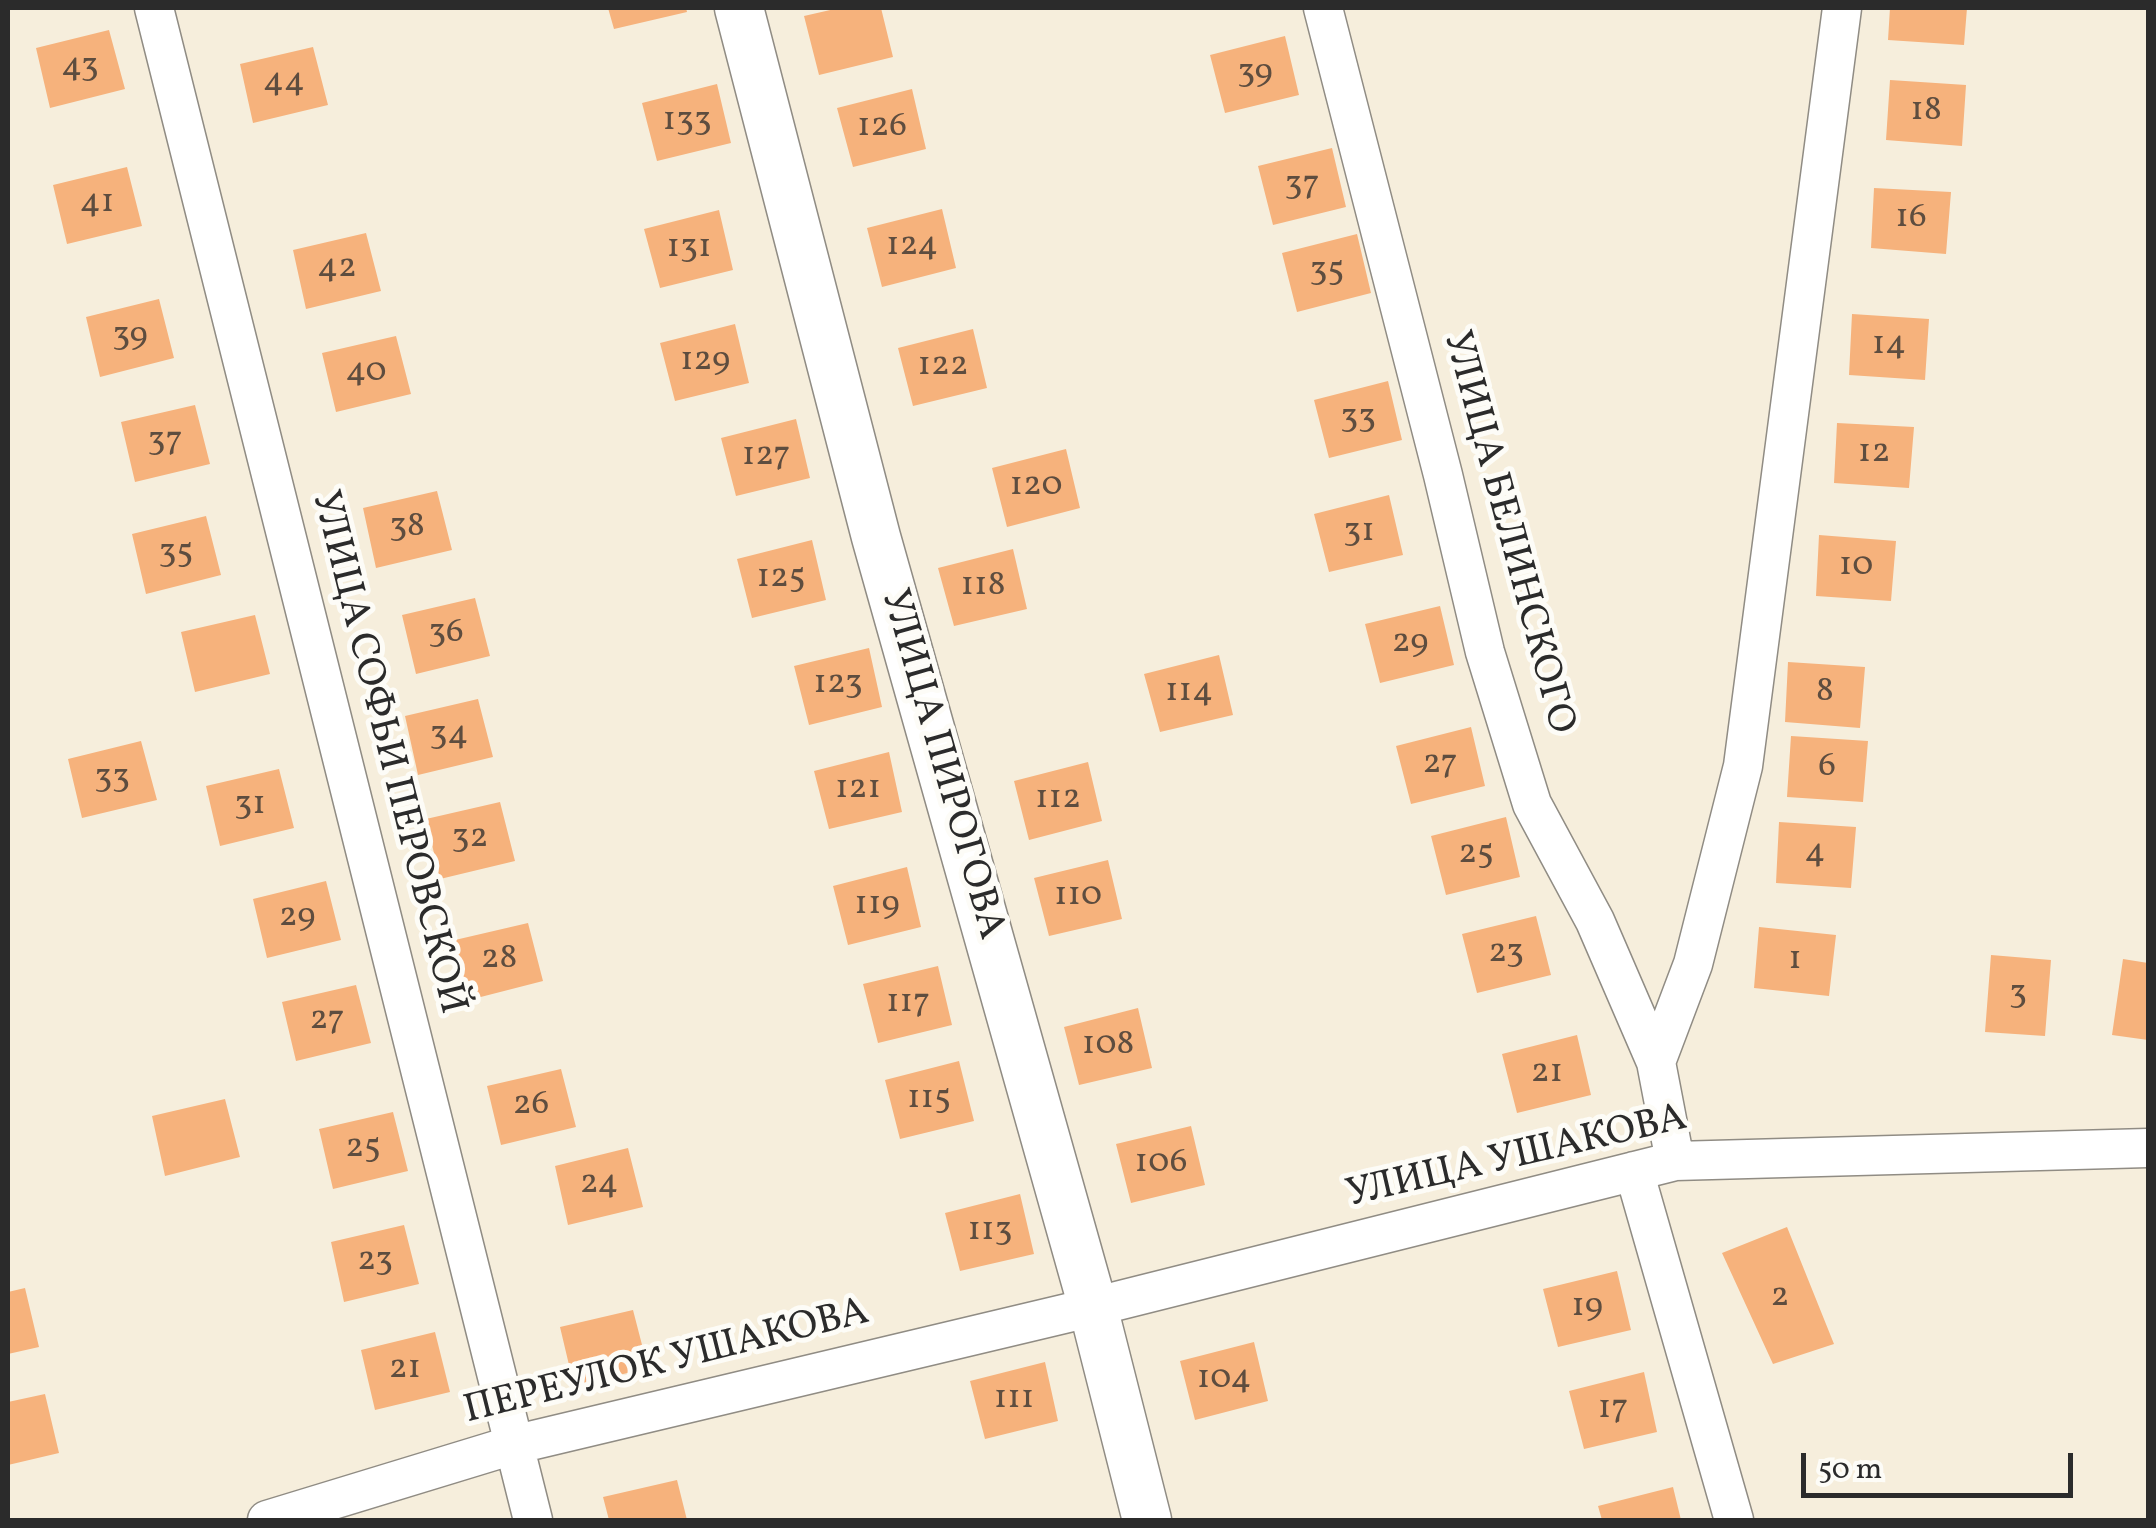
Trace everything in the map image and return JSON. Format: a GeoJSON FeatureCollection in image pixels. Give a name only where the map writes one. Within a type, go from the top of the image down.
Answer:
{"type":"FeatureCollection","features":[{"type":"Feature","properties":{"kind":"street","name":"УЛИЦА СОФЬИ ПЕРОВСКОЙ"},"geometry":{"type":"LineString","coordinates":[[154,8],[533,1520]]}},
{"type":"Feature","properties":{"kind":"street","name":"УЛИЦА ПИРОГОВА"},"geometry":{"type":"LineString","coordinates":[[739,8],[876,537],[1093,1307],[1147,1520]]}},
{"type":"Feature","properties":{"kind":"street","name":"УЛИЦА БЕЛИНСКОГО"},"geometry":{"type":"LineString","coordinates":[[1323,8],[1486,652],[1532,804],[1595,920],[1656,1062],[1675,1161]]}},
{"type":"Feature","properties":{"kind":"street"},"geometry":{"type":"LineString","coordinates":[[1656,1062],[1693,964],[1743,766],[1842,8]]}},
{"type":"Feature","properties":{"kind":"street","name":"УЛИЦА УШАКОВА"},"geometry":{"type":"LineString","coordinates":[[1093,1307],[1675,1161],[2148,1148]]}},
{"type":"Feature","properties":{"kind":"street"},"geometry":{"type":"LineString","coordinates":[[1634,1171],[1734,1520]]}},
{"type":"Feature","properties":{"kind":"street","name":"ПЕРЕУЛОК УШАКОВА"},"geometry":{"type":"LineString","coordinates":[[267,1520],[513,1446],[1093,1307]]}},
{"type":"Feature","properties":{"kind":"building"},"geometry":{"type":"Polygon","coordinates":[[[608,8],[686,8],[687,12],[614,29],[608,8]]]}},
{"type":"Feature","properties":{"kind":"building"},"geometry":{"type":"Polygon","coordinates":[[[839,8],[881,8],[893,57],[819,75],[804,16],[839,8]]]}},
{"type":"Feature","properties":{"kind":"building"},"geometry":{"type":"Polygon","coordinates":[[[1890,8],[1967,8],[1964,45],[1888,40],[1890,8]]]}},
{"type":"Feature","properties":{"kind":"building"},"geometry":{"type":"Polygon","coordinates":[[[109,30],[125,89],[50,108],[36,48],[109,30]]]}},
{"type":"Feature","properties":{"kind":"building"},"geometry":{"type":"Polygon","coordinates":[[[1285,36],[1299,95],[1225,113],[1210,55],[1285,36]]]}},
{"type":"Feature","properties":{"kind":"building"},"geometry":{"type":"Polygon","coordinates":[[[313,47],[328,105],[253,123],[240,64],[313,47]]]}},
{"type":"Feature","properties":{"kind":"building"},"geometry":{"type":"Polygon","coordinates":[[[1890,80],[1966,85],[1962,146],[1886,140],[1890,80]]]}},
{"type":"Feature","properties":{"kind":"building"},"geometry":{"type":"Polygon","coordinates":[[[717,84],[731,143],[657,161],[642,103],[717,84]]]}},
{"type":"Feature","properties":{"kind":"building"},"geometry":{"type":"Polygon","coordinates":[[[912,89],[926,149],[853,167],[837,108],[912,89]]]}},
{"type":"Feature","properties":{"kind":"building"},"geometry":{"type":"Polygon","coordinates":[[[1332,148],[1346,207],[1273,225],[1258,166],[1332,148]]]}},
{"type":"Feature","properties":{"kind":"building"},"geometry":{"type":"Polygon","coordinates":[[[127,167],[142,226],[67,244],[53,185],[127,167]]]}},
{"type":"Feature","properties":{"kind":"building"},"geometry":{"type":"Polygon","coordinates":[[[1874,188],[1951,192],[1946,254],[1871,248],[1874,188]]]}},
{"type":"Feature","properties":{"kind":"building"},"geometry":{"type":"Polygon","coordinates":[[[942,209],[956,268],[882,287],[867,228],[942,209]]]}},
{"type":"Feature","properties":{"kind":"building"},"geometry":{"type":"Polygon","coordinates":[[[719,210],[733,270],[660,288],[644,229],[719,210]]]}},
{"type":"Feature","properties":{"kind":"building"},"geometry":{"type":"Polygon","coordinates":[[[366,233],[381,291],[306,309],[293,250],[366,233]]]}},
{"type":"Feature","properties":{"kind":"building"},"geometry":{"type":"Polygon","coordinates":[[[1357,234],[1371,293],[1297,312],[1282,253],[1357,234]]]}},
{"type":"Feature","properties":{"kind":"building"},"geometry":{"type":"Polygon","coordinates":[[[159,299],[174,358],[100,377],[86,317],[159,299]]]}},
{"type":"Feature","properties":{"kind":"building"},"geometry":{"type":"Polygon","coordinates":[[[1852,314],[1929,319],[1925,380],[1849,375],[1852,314]]]}},
{"type":"Feature","properties":{"kind":"building"},"geometry":{"type":"Polygon","coordinates":[[[735,324],[749,383],[675,401],[660,343],[735,324]]]}},
{"type":"Feature","properties":{"kind":"building"},"geometry":{"type":"Polygon","coordinates":[[[973,329],[987,388],[913,406],[898,348],[973,329]]]}},
{"type":"Feature","properties":{"kind":"building"},"geometry":{"type":"Polygon","coordinates":[[[396,336],[411,394],[336,412],[322,353],[396,336]]]}},
{"type":"Feature","properties":{"kind":"building"},"geometry":{"type":"Polygon","coordinates":[[[1388,381],[1402,440],[1329,458],[1314,400],[1388,381]]]}},
{"type":"Feature","properties":{"kind":"building"},"geometry":{"type":"Polygon","coordinates":[[[195,405],[210,464],[135,482],[121,422],[195,405]]]}},
{"type":"Feature","properties":{"kind":"building"},"geometry":{"type":"Polygon","coordinates":[[[796,419],[810,478],[736,496],[721,438],[796,419]]]}},
{"type":"Feature","properties":{"kind":"building"},"geometry":{"type":"Polygon","coordinates":[[[1837,423],[1914,427],[1909,488],[1834,483],[1837,423]]]}},
{"type":"Feature","properties":{"kind":"building"},"geometry":{"type":"Polygon","coordinates":[[[1066,449],[1080,508],[1007,527],[992,468],[1066,449]]]}},
{"type":"Feature","properties":{"kind":"building"},"geometry":{"type":"Polygon","coordinates":[[[437,491],[452,550],[376,568],[363,508],[437,491]]]}},
{"type":"Feature","properties":{"kind":"building"},"geometry":{"type":"Polygon","coordinates":[[[1389,495],[1403,555],[1329,572],[1314,514],[1389,495]]]}},
{"type":"Feature","properties":{"kind":"building"},"geometry":{"type":"Polygon","coordinates":[[[206,516],[221,575],[146,594],[132,534],[206,516]]]}},
{"type":"Feature","properties":{"kind":"building"},"geometry":{"type":"Polygon","coordinates":[[[1819,535],[1896,541],[1891,601],[1816,596],[1819,535]]]}},
{"type":"Feature","properties":{"kind":"building"},"geometry":{"type":"Polygon","coordinates":[[[812,540],[826,600],[752,618],[737,559],[812,540]]]}},
{"type":"Feature","properties":{"kind":"building"},"geometry":{"type":"Polygon","coordinates":[[[1013,549],[1027,609],[954,626],[938,568],[1013,549]]]}},
{"type":"Feature","properties":{"kind":"building"},"geometry":{"type":"Polygon","coordinates":[[[475,598],[490,656],[416,674],[402,615],[475,598]]]}},
{"type":"Feature","properties":{"kind":"building"},"geometry":{"type":"Polygon","coordinates":[[[1440,606],[1454,665],[1380,683],[1365,624],[1440,606]]]}},
{"type":"Feature","properties":{"kind":"building"},"geometry":{"type":"Polygon","coordinates":[[[255,615],[270,674],[195,692],[181,632],[255,615]]]}},
{"type":"Feature","properties":{"kind":"building"},"geometry":{"type":"Polygon","coordinates":[[[869,648],[882,707],[809,725],[794,666],[869,648]]]}},
{"type":"Feature","properties":{"kind":"building"},"geometry":{"type":"Polygon","coordinates":[[[1219,655],[1233,715],[1160,732],[1144,674],[1219,655]]]}},
{"type":"Feature","properties":{"kind":"building"},"geometry":{"type":"Polygon","coordinates":[[[1788,662],[1865,667],[1860,728],[1785,722],[1788,662]]]}},
{"type":"Feature","properties":{"kind":"building"},"geometry":{"type":"Polygon","coordinates":[[[478,699],[493,757],[418,775],[405,716],[478,699]]]}},
{"type":"Feature","properties":{"kind":"building"},"geometry":{"type":"Polygon","coordinates":[[[1471,727],[1485,786],[1411,804],[1396,746],[1471,727]]]}},
{"type":"Feature","properties":{"kind":"building"},"geometry":{"type":"Polygon","coordinates":[[[1791,736],[1868,741],[1863,802],[1787,797],[1791,736]]]}},
{"type":"Feature","properties":{"kind":"building"},"geometry":{"type":"Polygon","coordinates":[[[141,741],[157,800],[82,818],[68,759],[141,741]]]}},
{"type":"Feature","properties":{"kind":"building"},"geometry":{"type":"Polygon","coordinates":[[[889,752],[902,812],[829,829],[814,771],[889,752]]]}},
{"type":"Feature","properties":{"kind":"building"},"geometry":{"type":"Polygon","coordinates":[[[1088,762],[1102,821],[1029,840],[1014,781],[1088,762]]]}},
{"type":"Feature","properties":{"kind":"building"},"geometry":{"type":"Polygon","coordinates":[[[279,769],[294,828],[220,846],[206,786],[279,769]]]}},
{"type":"Feature","properties":{"kind":"building"},"geometry":{"type":"Polygon","coordinates":[[[500,802],[515,861],[440,879],[426,819],[500,802]]]}},
{"type":"Feature","properties":{"kind":"building"},"geometry":{"type":"Polygon","coordinates":[[[1506,817],[1520,877],[1446,895],[1431,836],[1506,817]]]}},
{"type":"Feature","properties":{"kind":"building"},"geometry":{"type":"Polygon","coordinates":[[[1779,822],[1856,827],[1851,888],[1776,883],[1779,822]]]}},
{"type":"Feature","properties":{"kind":"building"},"geometry":{"type":"Polygon","coordinates":[[[1108,860],[1122,919],[1049,936],[1034,878],[1108,860]]]}},
{"type":"Feature","properties":{"kind":"building"},"geometry":{"type":"Polygon","coordinates":[[[907,867],[921,927],[848,945],[833,886],[907,867]]]}},
{"type":"Feature","properties":{"kind":"building"},"geometry":{"type":"Polygon","coordinates":[[[326,881],[341,940],[267,958],[253,899],[326,881]]]}},
{"type":"Feature","properties":{"kind":"building"},"geometry":{"type":"Polygon","coordinates":[[[1536,916],[1551,975],[1477,993],[1462,934],[1536,916]]]}},
{"type":"Feature","properties":{"kind":"building"},"geometry":{"type":"Polygon","coordinates":[[[528,923],[543,981],[469,1000],[455,940],[528,923]]]}},
{"type":"Feature","properties":{"kind":"building"},"geometry":{"type":"Polygon","coordinates":[[[1759,927],[1836,935],[1829,996],[1754,988],[1759,927]]]}},
{"type":"Feature","properties":{"kind":"building"},"geometry":{"type":"Polygon","coordinates":[[[1991,955],[2051,960],[2045,1036],[1985,1032],[1991,955]]]}},
{"type":"Feature","properties":{"kind":"building"},"geometry":{"type":"Polygon","coordinates":[[[2123,959],[2148,963],[2148,1040],[2112,1035],[2123,959]]]}},
{"type":"Feature","properties":{"kind":"building"},"geometry":{"type":"Polygon","coordinates":[[[938,966],[952,1025],[878,1043],[863,984],[938,966]]]}},
{"type":"Feature","properties":{"kind":"building"},"geometry":{"type":"Polygon","coordinates":[[[356,985],[371,1043],[296,1061],[282,1002],[356,985]]]}},
{"type":"Feature","properties":{"kind":"building"},"geometry":{"type":"Polygon","coordinates":[[[1138,1008],[1152,1068],[1079,1085],[1064,1027],[1138,1008]]]}},
{"type":"Feature","properties":{"kind":"building"},"geometry":{"type":"Polygon","coordinates":[[[1577,1035],[1591,1095],[1517,1113],[1502,1054],[1577,1035]]]}},
{"type":"Feature","properties":{"kind":"building"},"geometry":{"type":"Polygon","coordinates":[[[959,1061],[974,1121],[900,1139],[885,1080],[959,1061]]]}},
{"type":"Feature","properties":{"kind":"building"},"geometry":{"type":"Polygon","coordinates":[[[561,1069],[576,1127],[501,1145],[487,1086],[561,1069]]]}},
{"type":"Feature","properties":{"kind":"building"},"geometry":{"type":"Polygon","coordinates":[[[225,1099],[240,1157],[165,1176],[152,1116],[225,1099]]]}},
{"type":"Feature","properties":{"kind":"building"},"geometry":{"type":"Polygon","coordinates":[[[393,1112],[408,1171],[333,1189],[319,1129],[393,1112]]]}},
{"type":"Feature","properties":{"kind":"building"},"geometry":{"type":"Polygon","coordinates":[[[1191,1126],[1205,1185],[1131,1203],[1116,1144],[1191,1126]]]}},
{"type":"Feature","properties":{"kind":"building"},"geometry":{"type":"Polygon","coordinates":[[[628,1148],[643,1207],[568,1225],[555,1166],[628,1148]]]}},
{"type":"Feature","properties":{"kind":"building"},"geometry":{"type":"Polygon","coordinates":[[[1020,1194],[1034,1254],[960,1271],[945,1213],[1020,1194]]]}},
{"type":"Feature","properties":{"kind":"building"},"geometry":{"type":"Polygon","coordinates":[[[404,1225],[419,1284],[344,1302],[331,1242],[404,1225]]]}},
{"type":"Feature","properties":{"kind":"building"},"geometry":{"type":"Polygon","coordinates":[[[1787,1227],[1834,1344],[1773,1364],[1722,1253],[1787,1227]]]}},
{"type":"Feature","properties":{"kind":"building"},"geometry":{"type":"Polygon","coordinates":[[[1617,1271],[1631,1330],[1558,1347],[1543,1289],[1617,1271]]]}},
{"type":"Feature","properties":{"kind":"building"},"geometry":{"type":"Polygon","coordinates":[[[25,1288],[39,1347],[8,1354],[8,1292],[25,1288]]]}},
{"type":"Feature","properties":{"kind":"building"},"geometry":{"type":"Polygon","coordinates":[[[633,1310],[648,1368],[574,1386],[560,1327],[633,1310]]]}},
{"type":"Feature","properties":{"kind":"building"},"geometry":{"type":"Polygon","coordinates":[[[435,1332],[450,1392],[375,1410],[361,1350],[435,1332]]]}},
{"type":"Feature","properties":{"kind":"building"},"geometry":{"type":"Polygon","coordinates":[[[1254,1342],[1268,1401],[1195,1420],[1180,1361],[1254,1342]]]}},
{"type":"Feature","properties":{"kind":"building"},"geometry":{"type":"Polygon","coordinates":[[[1045,1362],[1058,1421],[985,1439],[970,1381],[1045,1362]]]}},
{"type":"Feature","properties":{"kind":"building"},"geometry":{"type":"Polygon","coordinates":[[[1644,1372],[1657,1432],[1584,1449],[1569,1391],[1644,1372]]]}},
{"type":"Feature","properties":{"kind":"building"},"geometry":{"type":"Polygon","coordinates":[[[45,1394],[59,1453],[8,1465],[8,1402],[45,1394]]]}},
{"type":"Feature","properties":{"kind":"building"},"geometry":{"type":"Polygon","coordinates":[[[677,1480],[687,1520],[609,1520],[603,1497],[677,1480]]]}},
{"type":"Feature","properties":{"kind":"building"},"geometry":{"type":"Polygon","coordinates":[[[1673,1487],[1681,1520],[1602,1520],[1598,1506],[1673,1487]]]}}]}
